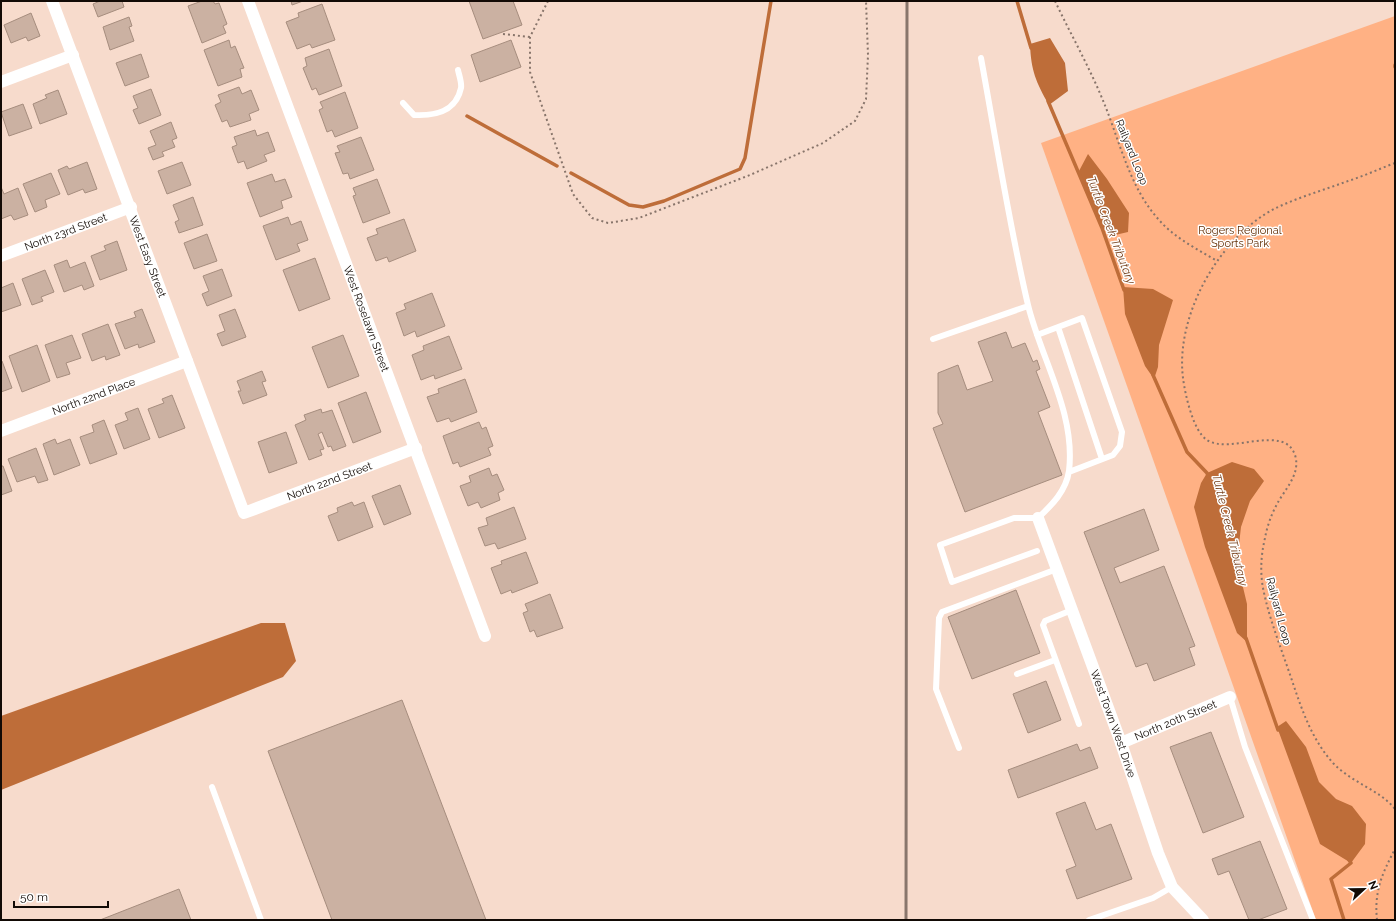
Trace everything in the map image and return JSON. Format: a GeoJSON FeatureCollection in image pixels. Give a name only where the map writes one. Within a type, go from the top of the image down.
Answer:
{"type":"FeatureCollection","features":[{"type":"Feature","properties":{"kind":"street","name":"West Easy Street"},"geometry":{"type":"LineString","coordinates":[[52,1],[131,207],[244,513]]}},
{"type":"Feature","properties":{"kind":"street","name":"West Roselawn Street"},"geometry":{"type":"LineString","coordinates":[[248,1],[485,636]]}},
{"type":"Feature","properties":{"kind":"street"},"geometry":{"type":"LineString","coordinates":[[1,82],[73,55]]}},
{"type":"Feature","properties":{"kind":"street","name":"North 23rd Street"},"geometry":{"type":"LineString","coordinates":[[1,256],[131,207]]}},
{"type":"Feature","properties":{"kind":"street","name":"North 22nd Place"},"geometry":{"type":"LineString","coordinates":[[1,431],[187,361]]}},
{"type":"Feature","properties":{"kind":"street","name":"North 22nd Street"},"geometry":{"type":"LineString","coordinates":[[244,513],[416,448]]}},
{"type":"Feature","properties":{"kind":"street","name":"West Town West Drive"},"geometry":{"type":"LineString","coordinates":[[1038,518],[1121,743],[1158,853],[1172,887],[1203,920]]}},
{"type":"Feature","properties":{"kind":"street","name":"North 20th Street"},"geometry":{"type":"LineString","coordinates":[[1121,743],[1230,697]]}},
{"type":"Feature","properties":{"kind":"lane"},"geometry":{"type":"LineString","coordinates":[[981,58],[1028,306],[1063,412],[1069,444],[1069,472],[1062,491],[1055,502],[1038,518],[1014,518],[940,545],[952,582],[1037,551]]}},
{"type":"Feature","properties":{"kind":"lane"},"geometry":{"type":"LineString","coordinates":[[403,102],[414,115],[430,116],[446,111],[456,103],[461,87],[458,70]]}},
{"type":"Feature","properties":{"kind":"lane"},"geometry":{"type":"LineString","coordinates":[[934,339],[1028,306]]}},
{"type":"Feature","properties":{"kind":"lane"},"geometry":{"type":"LineString","coordinates":[[1037,335],[1082,318],[1122,432],[1120,446],[1113,455],[1069,472]]}},
{"type":"Feature","properties":{"kind":"lane"},"geometry":{"type":"LineString","coordinates":[[1058,327],[1102,459]]}},
{"type":"Feature","properties":{"kind":"lane"},"geometry":{"type":"LineString","coordinates":[[959,748],[936,689],[939,618],[942,612],[1057,569]]}},
{"type":"Feature","properties":{"kind":"lane"},"geometry":{"type":"LineString","coordinates":[[1072,610],[1045,621],[1043,625],[1079,724]]}},
{"type":"Feature","properties":{"kind":"lane"},"geometry":{"type":"LineString","coordinates":[[1017,674],[1055,660]]}},
{"type":"Feature","properties":{"kind":"lane"},"geometry":{"type":"LineString","coordinates":[[1230,697],[1245,747],[1314,920]]}},
{"type":"Feature","properties":{"kind":"lane"},"geometry":{"type":"LineString","coordinates":[[212,787],[261,920]]}},
{"type":"Feature","properties":{"kind":"lane"},"geometry":{"type":"LineString","coordinates":[[1089,920],[1153,898],[1172,887]]}},
{"type":"Feature","properties":{"kind":"path"},"geometry":{"type":"LineString","coordinates":[[548,1],[530,37],[530,72],[573,194],[592,218],[608,223],[639,218],[750,175],[823,143],[854,121],[866,99],[868,56],[866,1]]}},
{"type":"Feature","properties":{"kind":"path","name":"Railyard Loop"},"geometry":{"type":"LineString","coordinates":[[1055,1],[1103,101],[1132,178],[1144,201],[1160,221],[1179,238],[1217,262],[1202,286],[1189,314],[1184,343],[1182,368],[1185,392],[1201,434],[1208,441],[1217,444],[1234,445],[1266,440],[1278,441],[1289,446],[1295,455],[1296,465],[1294,475],[1270,519],[1261,560],[1263,587],[1274,630],[1306,721],[1323,751],[1347,777],[1381,797],[1395,809]]}},
{"type":"Feature","properties":{"kind":"path"},"geometry":{"type":"LineString","coordinates":[[503,34],[530,37]]}},
{"type":"Feature","properties":{"kind":"path"},"geometry":{"type":"LineString","coordinates":[[1217,262],[1232,243],[1250,226],[1275,209],[1395,164]]}},
{"type":"Feature","properties":{"kind":"path"},"geometry":{"type":"LineString","coordinates":[[1377,920],[1377,894],[1381,878],[1395,849]]}},
{"type":"Feature","properties":{"kind":"green space","name":"Rogers Regional Sports Park"},"geometry":{"type":"Polygon","coordinates":[[[1395,16],[1395,920],[1316,920],[1041,143],[1395,16]]]}},
{"type":"Feature","properties":{"kind":"water"},"geometry":{"type":"Polygon","coordinates":[[[1050,38],[1065,63],[1068,91],[1049,105],[1035,76],[1030,44],[1050,38]]]}},
{"type":"Feature","properties":{"kind":"water"},"geometry":{"type":"Polygon","coordinates":[[[1088,154],[1107,179],[1129,213],[1128,232],[1115,235],[1102,228],[1079,171],[1088,154]]]}},
{"type":"Feature","properties":{"kind":"water"},"geometry":{"type":"Polygon","coordinates":[[[1123,287],[1153,289],[1173,300],[1159,345],[1158,367],[1154,379],[1145,366],[1125,314],[1123,287]]]}},
{"type":"Feature","properties":{"kind":"water"},"geometry":{"type":"Polygon","coordinates":[[[1232,462],[1254,469],[1264,481],[1250,501],[1241,527],[1237,562],[1247,604],[1247,642],[1237,633],[1205,547],[1194,507],[1201,483],[1207,473],[1232,462]]]}},
{"type":"Feature","properties":{"kind":"water"},"geometry":{"type":"Polygon","coordinates":[[[261,623],[285,623],[296,661],[283,677],[1,790],[1,716],[261,623]]]}},
{"type":"Feature","properties":{"kind":"water"},"geometry":{"type":"Polygon","coordinates":[[[1286,721],[1306,747],[1319,782],[1336,799],[1352,806],[1366,824],[1365,844],[1351,863],[1320,844],[1277,727],[1286,721]]]}},
{"type":"Feature","properties":{"kind":"building"},"geometry":{"type":"Polygon","coordinates":[[[100,1],[122,1],[124,7],[98,17],[93,4],[100,1]]]}},
{"type":"Feature","properties":{"kind":"building"},"geometry":{"type":"Polygon","coordinates":[[[202,1],[213,1],[215,4],[219,3],[227,24],[223,26],[226,33],[202,43],[188,6],[202,1]]]}},
{"type":"Feature","properties":{"kind":"building"},"geometry":{"type":"Polygon","coordinates":[[[291,1],[303,1],[292,5],[291,1]]]}},
{"type":"Feature","properties":{"kind":"building"},"geometry":{"type":"Polygon","coordinates":[[[469,1],[513,1],[522,25],[483,39],[469,1]]]}},
{"type":"Feature","properties":{"kind":"building"},"geometry":{"type":"Polygon","coordinates":[[[322,4],[335,40],[312,48],[310,44],[297,49],[286,22],[299,17],[298,13],[322,4]]]}},
{"type":"Feature","properties":{"kind":"building"},"geometry":{"type":"Polygon","coordinates":[[[31,13],[40,36],[28,41],[26,37],[11,43],[4,25],[31,13]]]}},
{"type":"Feature","properties":{"kind":"building"},"geometry":{"type":"Polygon","coordinates":[[[129,17],[132,26],[129,27],[134,41],[110,50],[103,27],[129,17]]]}},
{"type":"Feature","properties":{"kind":"building"},"geometry":{"type":"Polygon","coordinates":[[[229,40],[231,48],[235,46],[244,68],[240,69],[242,77],[218,86],[204,50],[229,40]]]}},
{"type":"Feature","properties":{"kind":"building"},"geometry":{"type":"Polygon","coordinates":[[[511,40],[521,67],[480,82],[471,55],[511,40]]]}},
{"type":"Feature","properties":{"kind":"building"},"geometry":{"type":"Polygon","coordinates":[[[329,49],[342,86],[319,95],[316,88],[312,90],[303,68],[307,66],[305,58],[329,49]]]}},
{"type":"Feature","properties":{"kind":"building"},"geometry":{"type":"Polygon","coordinates":[[[141,54],[149,77],[125,86],[116,63],[141,54]]]}},
{"type":"Feature","properties":{"kind":"building"},"geometry":{"type":"Polygon","coordinates":[[[239,87],[242,94],[251,90],[259,110],[249,114],[251,120],[230,127],[227,120],[222,122],[215,105],[221,102],[218,95],[239,87]]]}},
{"type":"Feature","properties":{"kind":"building"},"geometry":{"type":"Polygon","coordinates":[[[151,89],[161,115],[139,124],[133,110],[138,108],[133,96],[151,89]]]}},
{"type":"Feature","properties":{"kind":"building"},"geometry":{"type":"Polygon","coordinates":[[[58,90],[67,114],[40,124],[33,104],[47,98],[45,95],[58,90]]]}},
{"type":"Feature","properties":{"kind":"building"},"geometry":{"type":"Polygon","coordinates":[[[345,92],[358,128],[335,137],[332,130],[327,132],[319,110],[323,108],[320,102],[345,92]]]}},
{"type":"Feature","properties":{"kind":"building"},"geometry":{"type":"Polygon","coordinates":[[[23,104],[32,128],[9,136],[1,112],[23,104]]]}},
{"type":"Feature","properties":{"kind":"building"},"geometry":{"type":"Polygon","coordinates":[[[171,122],[177,138],[172,140],[175,147],[162,152],[164,156],[153,160],[148,148],[156,145],[150,131],[171,122]]]}},
{"type":"Feature","properties":{"kind":"building"},"geometry":{"type":"Polygon","coordinates":[[[255,130],[257,136],[268,132],[275,151],[264,155],[267,161],[247,169],[244,161],[238,163],[232,147],[237,145],[234,137],[255,130]]]}},
{"type":"Feature","properties":{"kind":"building"},"geometry":{"type":"Polygon","coordinates":[[[361,137],[374,170],[350,179],[348,173],[343,174],[335,153],[340,152],[337,146],[361,137]]]}},
{"type":"Feature","properties":{"kind":"building"},"geometry":{"type":"Polygon","coordinates":[[[87,162],[97,189],[85,193],[83,189],[68,195],[58,170],[67,166],[69,169],[87,162]]]}},
{"type":"Feature","properties":{"kind":"building"},"geometry":{"type":"Polygon","coordinates":[[[182,162],[191,185],[167,194],[158,171],[182,162]]]}},
{"type":"Feature","properties":{"kind":"building"},"geometry":{"type":"Polygon","coordinates":[[[51,173],[60,194],[45,200],[47,207],[35,212],[23,184],[51,173]]]}},
{"type":"Feature","properties":{"kind":"building"},"geometry":{"type":"Polygon","coordinates":[[[272,174],[275,182],[285,179],[292,197],[281,201],[283,208],[260,217],[247,183],[272,174]]]}},
{"type":"Feature","properties":{"kind":"building"},"geometry":{"type":"Polygon","coordinates":[[[377,179],[390,213],[363,223],[353,196],[356,195],[353,188],[377,179]]]}},
{"type":"Feature","properties":{"kind":"building"},"geometry":{"type":"Polygon","coordinates":[[[1,187],[4,194],[18,188],[28,215],[14,220],[11,215],[1,219],[1,187]]]}},
{"type":"Feature","properties":{"kind":"building"},"geometry":{"type":"Polygon","coordinates":[[[193,197],[203,225],[179,233],[175,222],[179,220],[173,205],[193,197]]]}},
{"type":"Feature","properties":{"kind":"building"},"geometry":{"type":"Polygon","coordinates":[[[288,217],[291,225],[301,221],[308,240],[297,244],[300,251],[276,260],[263,226],[288,217]]]}},
{"type":"Feature","properties":{"kind":"building"},"geometry":{"type":"Polygon","coordinates":[[[404,219],[416,251],[389,262],[387,257],[376,261],[367,238],[378,234],[376,229],[404,219]]]}},
{"type":"Feature","properties":{"kind":"building"},"geometry":{"type":"Polygon","coordinates":[[[207,234],[217,261],[194,269],[184,243],[207,234]]]}},
{"type":"Feature","properties":{"kind":"building"},"geometry":{"type":"Polygon","coordinates":[[[117,241],[127,270],[100,280],[91,256],[106,250],[104,246],[117,241]]]}},
{"type":"Feature","properties":{"kind":"building"},"geometry":{"type":"Polygon","coordinates":[[[315,258],[330,299],[299,311],[283,270],[315,258]]]}},
{"type":"Feature","properties":{"kind":"building"},"geometry":{"type":"Polygon","coordinates":[[[67,260],[70,268],[85,262],[94,286],[84,290],[82,285],[64,292],[54,265],[67,260]]]}},
{"type":"Feature","properties":{"kind":"building"},"geometry":{"type":"Polygon","coordinates":[[[222,269],[232,296],[207,306],[202,294],[209,291],[203,276],[222,269]]]}},
{"type":"Feature","properties":{"kind":"building"},"geometry":{"type":"Polygon","coordinates":[[[45,270],[54,292],[41,297],[43,301],[32,305],[22,279],[45,270]]]}},
{"type":"Feature","properties":{"kind":"building"},"geometry":{"type":"Polygon","coordinates":[[[13,283],[21,305],[1,312],[1,288],[13,283]]]}},
{"type":"Feature","properties":{"kind":"building"},"geometry":{"type":"Polygon","coordinates":[[[432,293],[445,326],[417,337],[415,331],[404,336],[396,313],[406,309],[404,304],[432,293]]]}},
{"type":"Feature","properties":{"kind":"building"},"geometry":{"type":"Polygon","coordinates":[[[142,309],[155,342],[139,348],[138,344],[125,349],[115,324],[136,317],[134,312],[142,309]]]}},
{"type":"Feature","properties":{"kind":"building"},"geometry":{"type":"Polygon","coordinates":[[[235,309],[246,337],[222,346],[217,334],[225,331],[219,315],[235,309]]]}},
{"type":"Feature","properties":{"kind":"building"},"geometry":{"type":"Polygon","coordinates":[[[108,324],[120,355],[106,360],[105,356],[92,361],[82,334],[108,324]]]}},
{"type":"Feature","properties":{"kind":"building"},"geometry":{"type":"Polygon","coordinates":[[[1006,332],[1012,348],[1025,343],[1033,362],[1037,360],[1040,369],[1036,371],[1050,407],[1038,412],[1062,475],[965,512],[933,428],[943,424],[938,413],[938,373],[958,365],[967,390],[993,381],[978,342],[1006,332]]]}},
{"type":"Feature","properties":{"kind":"building"},"geometry":{"type":"Polygon","coordinates":[[[72,335],[81,358],[66,363],[70,374],[57,378],[45,345],[72,335]]]}},
{"type":"Feature","properties":{"kind":"building"},"geometry":{"type":"Polygon","coordinates":[[[343,335],[359,376],[328,388],[312,347],[343,335]]]}},
{"type":"Feature","properties":{"kind":"building"},"geometry":{"type":"Polygon","coordinates":[[[449,336],[462,369],[435,379],[434,375],[421,380],[412,355],[424,350],[423,346],[449,336]]]}},
{"type":"Feature","properties":{"kind":"building"},"geometry":{"type":"Polygon","coordinates":[[[37,345],[50,381],[22,392],[9,356],[37,345]]]}},
{"type":"Feature","properties":{"kind":"building"},"geometry":{"type":"Polygon","coordinates":[[[2,361],[12,388],[1,392],[1,362],[2,361]]]}},
{"type":"Feature","properties":{"kind":"building"},"geometry":{"type":"Polygon","coordinates":[[[262,371],[266,381],[262,382],[267,395],[243,404],[238,391],[241,391],[237,381],[262,371]]]}},
{"type":"Feature","properties":{"kind":"building"},"geometry":{"type":"Polygon","coordinates":[[[465,379],[477,412],[451,422],[449,418],[437,422],[427,397],[439,393],[438,389],[465,379]]]}},
{"type":"Feature","properties":{"kind":"building"},"geometry":{"type":"Polygon","coordinates":[[[366,392],[381,432],[353,443],[338,403],[366,392]]]}},
{"type":"Feature","properties":{"kind":"building"},"geometry":{"type":"Polygon","coordinates":[[[172,395],[185,428],[159,438],[148,409],[164,403],[162,399],[172,395]]]}},
{"type":"Feature","properties":{"kind":"building"},"geometry":{"type":"Polygon","coordinates":[[[138,408],[150,439],[124,449],[115,425],[128,420],[125,413],[138,408]]]}},
{"type":"Feature","properties":{"kind":"building"},"geometry":{"type":"Polygon","coordinates":[[[321,409],[322,413],[332,410],[346,446],[333,451],[331,446],[328,447],[322,432],[318,434],[324,449],[320,450],[322,455],[309,460],[295,425],[306,420],[304,415],[321,409]]]}},
{"type":"Feature","properties":{"kind":"building"},"geometry":{"type":"Polygon","coordinates":[[[104,420],[117,454],[90,464],[80,437],[94,432],[92,425],[104,420]]]}},
{"type":"Feature","properties":{"kind":"building"},"geometry":{"type":"Polygon","coordinates":[[[479,422],[482,429],[486,427],[493,446],[488,448],[491,455],[460,467],[458,462],[453,464],[443,436],[479,422]]]}},
{"type":"Feature","properties":{"kind":"building"},"geometry":{"type":"Polygon","coordinates":[[[286,432],[297,463],[269,473],[258,442],[286,432]]]}},
{"type":"Feature","properties":{"kind":"building"},"geometry":{"type":"Polygon","coordinates":[[[55,439],[57,444],[70,439],[80,465],[54,475],[43,444],[55,439]]]}},
{"type":"Feature","properties":{"kind":"building"},"geometry":{"type":"Polygon","coordinates":[[[36,448],[48,480],[38,483],[35,476],[17,482],[8,459],[36,448]]]}},
{"type":"Feature","properties":{"kind":"building"},"geometry":{"type":"Polygon","coordinates":[[[1,466],[3,466],[12,491],[1,495],[1,466]]]}},
{"type":"Feature","properties":{"kind":"building"},"geometry":{"type":"Polygon","coordinates":[[[489,468],[492,476],[497,474],[504,490],[498,493],[500,500],[481,508],[478,502],[468,506],[460,486],[471,482],[469,476],[489,468]]]}},
{"type":"Feature","properties":{"kind":"building"},"geometry":{"type":"Polygon","coordinates":[[[400,485],[411,514],[384,525],[372,496],[400,485]]]}},
{"type":"Feature","properties":{"kind":"building"},"geometry":{"type":"Polygon","coordinates":[[[352,502],[354,506],[364,502],[373,527],[338,541],[328,516],[338,512],[337,508],[352,502]]]}},
{"type":"Feature","properties":{"kind":"building"},"geometry":{"type":"Polygon","coordinates":[[[514,507],[526,539],[498,549],[495,543],[485,546],[478,528],[488,525],[486,518],[514,507]]]}},
{"type":"Feature","properties":{"kind":"building"},"geometry":{"type":"Polygon","coordinates":[[[1144,509],[1159,550],[1114,568],[1120,583],[1164,566],[1195,646],[1189,648],[1195,665],[1154,681],[1147,663],[1136,667],[1084,532],[1144,509]]]}},
{"type":"Feature","properties":{"kind":"building"},"geometry":{"type":"Polygon","coordinates":[[[526,552],[538,583],[512,593],[511,590],[501,594],[491,568],[502,564],[501,561],[526,552]]]}},
{"type":"Feature","properties":{"kind":"building"},"geometry":{"type":"Polygon","coordinates":[[[1016,590],[1040,653],[972,679],[948,617],[1016,590]]]}},
{"type":"Feature","properties":{"kind":"building"},"geometry":{"type":"Polygon","coordinates":[[[550,594],[563,628],[537,637],[534,630],[530,632],[523,613],[528,611],[525,604],[550,594]]]}},
{"type":"Feature","properties":{"kind":"building"},"geometry":{"type":"Polygon","coordinates":[[[1046,681],[1061,720],[1028,733],[1013,694],[1046,681]]]}},
{"type":"Feature","properties":{"kind":"building"},"geometry":{"type":"Polygon","coordinates":[[[402,700],[486,920],[332,920],[268,751],[402,700]]]}},
{"type":"Feature","properties":{"kind":"building"},"geometry":{"type":"Polygon","coordinates":[[[1211,732],[1244,817],[1203,833],[1170,747],[1211,732]]]}},
{"type":"Feature","properties":{"kind":"building"},"geometry":{"type":"Polygon","coordinates":[[[1077,744],[1080,751],[1090,747],[1098,768],[1018,798],[1008,770],[1077,744]]]}},
{"type":"Feature","properties":{"kind":"building"},"geometry":{"type":"Polygon","coordinates":[[[1085,802],[1096,830],[1111,824],[1132,879],[1077,899],[1066,870],[1076,866],[1056,813],[1085,802]]]}},
{"type":"Feature","properties":{"kind":"building"},"geometry":{"type":"Polygon","coordinates":[[[1260,841],[1287,909],[1258,920],[1249,920],[1229,871],[1218,875],[1212,859],[1260,841]]]}},
{"type":"Feature","properties":{"kind":"building"},"geometry":{"type":"Polygon","coordinates":[[[179,889],[191,920],[100,920],[179,889]]]}},
{"type":"Feature","properties":{"kind":"waterway"},"geometry":{"type":"LineString","coordinates":[[571,173],[629,205],[643,207],[664,201],[740,169],[745,158],[771,1]]}},
{"type":"Feature","properties":{"kind":"waterway","name":"Turtle Creek Tributary"},"geometry":{"type":"LineString","coordinates":[[1017,1],[1031,48]]}},
{"type":"Feature","properties":{"kind":"waterway","name":"Turtle Creek Tributary"},"geometry":{"type":"LineString","coordinates":[[1048,101],[1102,228],[1124,290]]}},
{"type":"Feature","properties":{"kind":"waterway"},"geometry":{"type":"LineString","coordinates":[[467,116],[557,166]]}},
{"type":"Feature","properties":{"kind":"waterway","name":"Turtle Creek Tributary"},"geometry":{"type":"LineString","coordinates":[[1153,375],[1187,452],[1207,473],[1208,476]]}},
{"type":"Feature","properties":{"kind":"waterway","name":"Turtle Creek Tributary"},"geometry":{"type":"LineString","coordinates":[[1246,638],[1278,730]]}},
{"type":"Feature","properties":{"kind":"waterway","name":"Turtle Creek Tributary"},"geometry":{"type":"LineString","coordinates":[[1344,920],[1331,879],[1351,863],[1349,860]]}},
{"type":"Feature","properties":{"kind":"railway"},"geometry":{"type":"LineString","coordinates":[[906,920],[907,1]]}}]}
